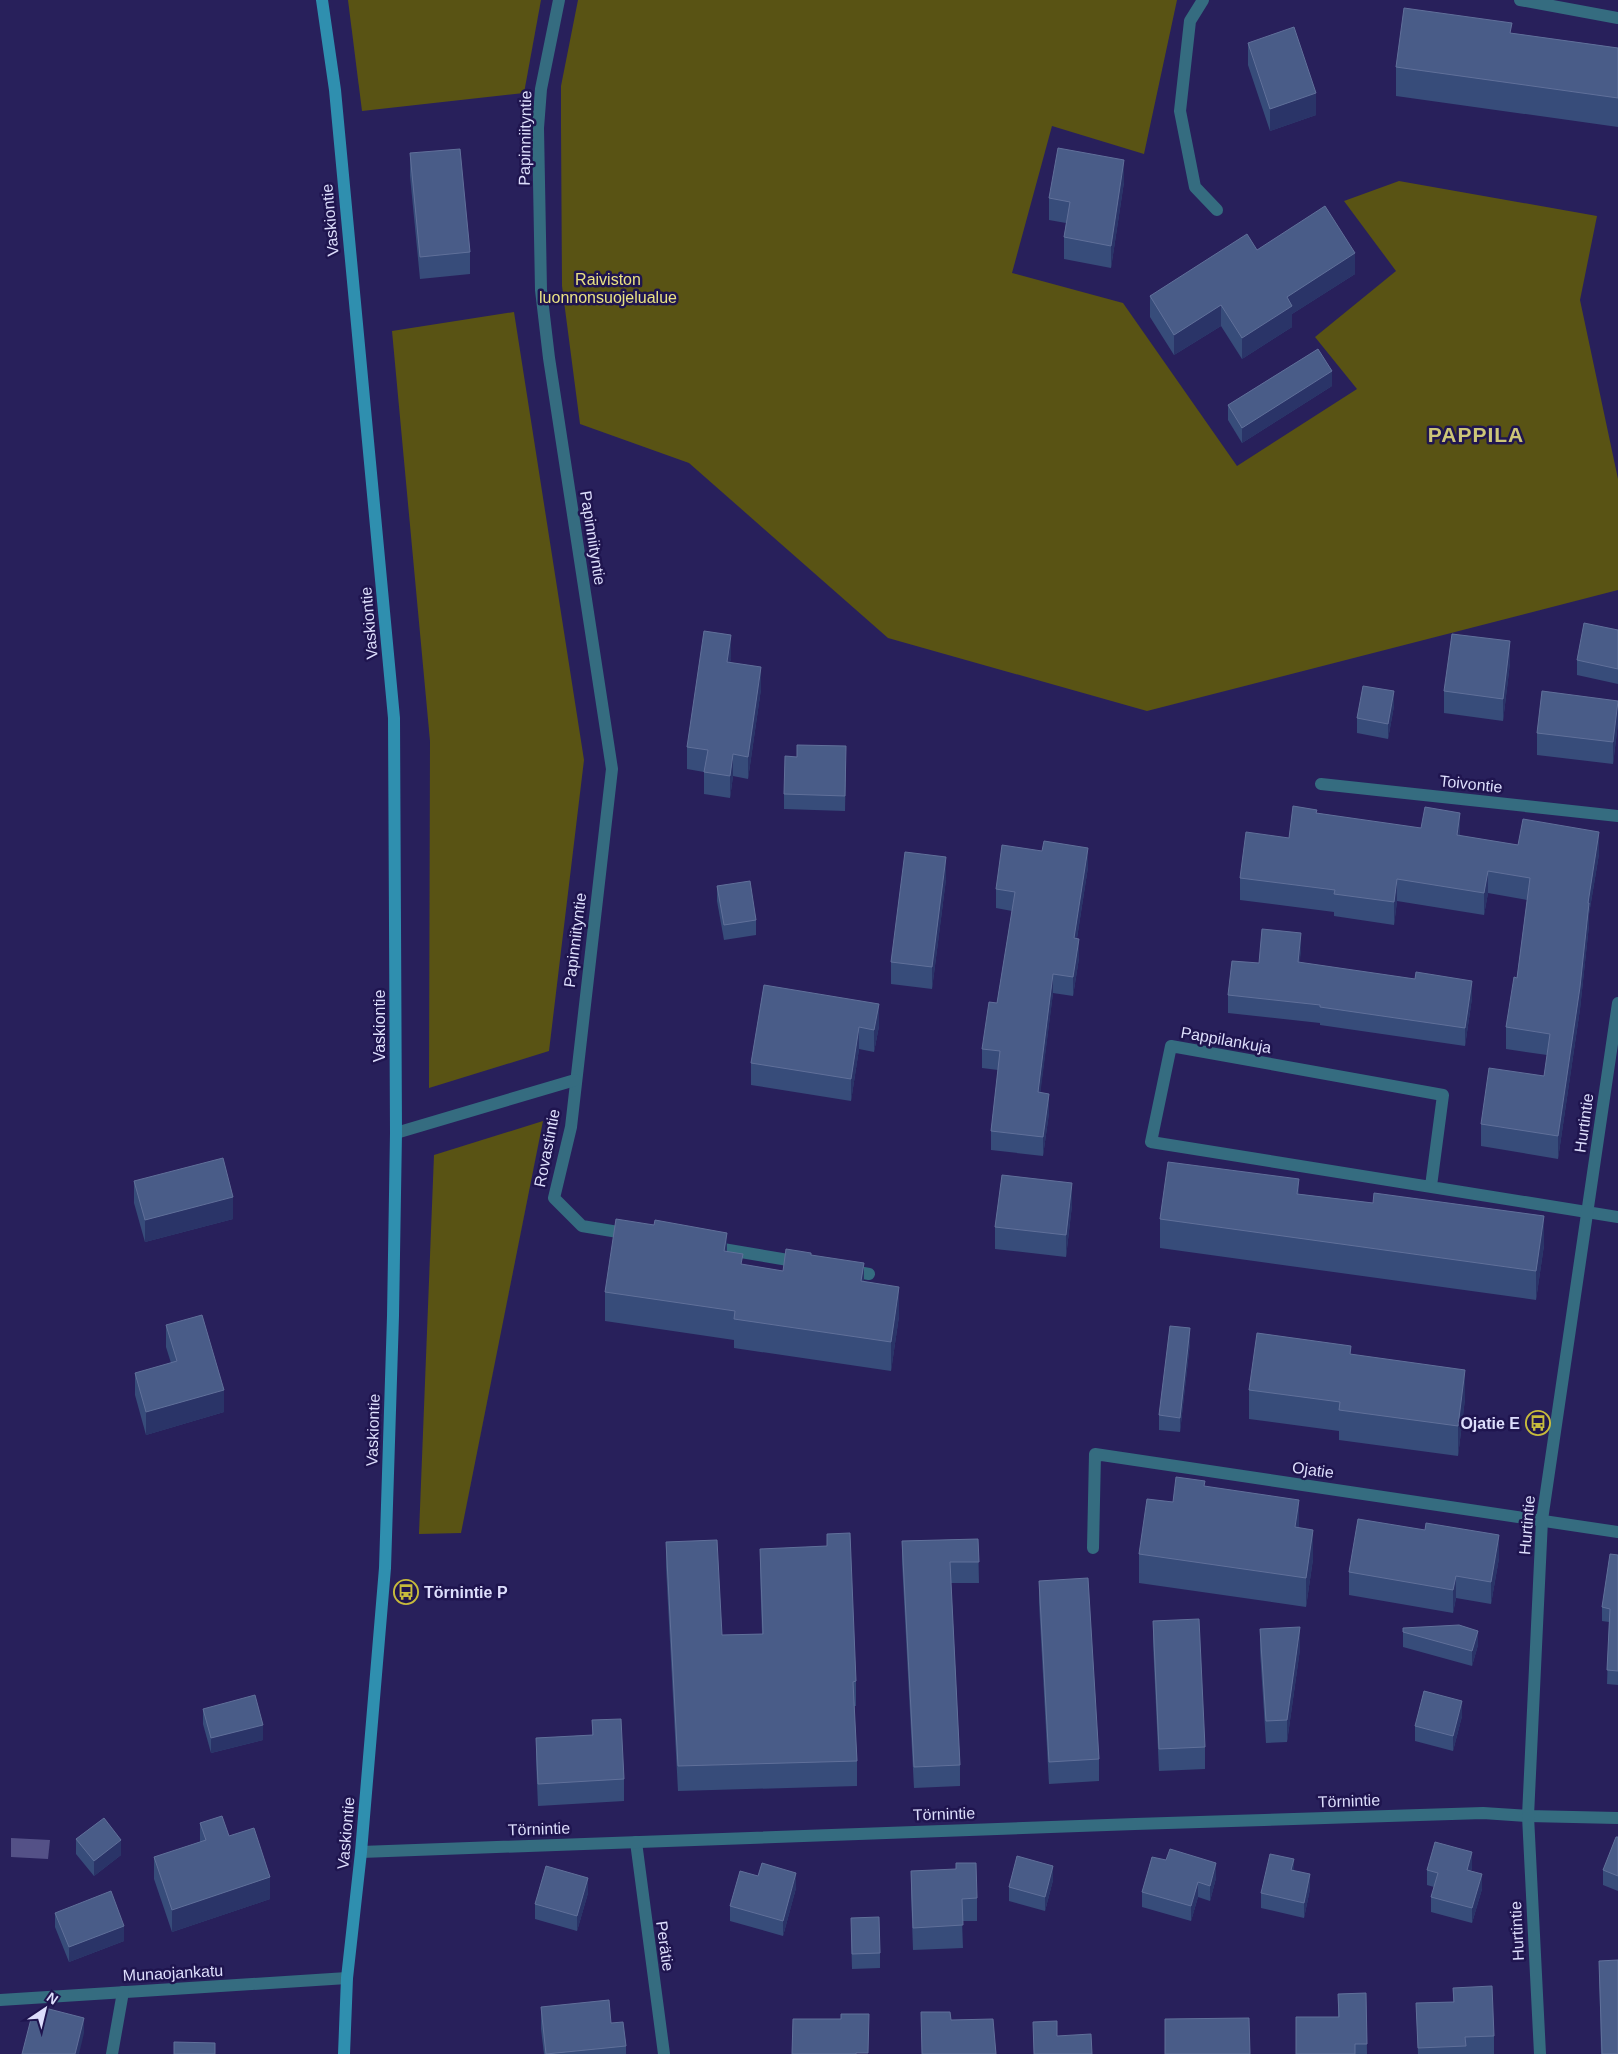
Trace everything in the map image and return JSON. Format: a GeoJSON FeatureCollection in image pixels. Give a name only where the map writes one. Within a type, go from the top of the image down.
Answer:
{"type":"FeatureCollection","features":[{"type":"Feature","properties":{"kind":"main road","name":"Vaskiontie"},"geometry":{"type":"LineString","coordinates":[[322,0],[335,90],[394,718],[396,1133],[393,1316],[385,1568],[361,1852],[347,1978],[344,2054]]}},
{"type":"Feature","properties":{"kind":"street","name":"Papinniityntie"},"geometry":{"type":"LineString","coordinates":[[559,0],[541,89],[538,128],[541,290],[549,358],[612,769],[575,1080]]}},
{"type":"Feature","properties":{"kind":"street"},"geometry":{"type":"LineString","coordinates":[[1203,0],[1190,21],[1180,111],[1195,188],[1217,210]]}},
{"type":"Feature","properties":{"kind":"street"},"geometry":{"type":"LineString","coordinates":[[1520,0],[1618,18]]}},
{"type":"Feature","properties":{"kind":"street","name":"Toivontie"},"geometry":{"type":"LineString","coordinates":[[1321,784],[1618,816]]}},
{"type":"Feature","properties":{"kind":"street","name":"Hurtintie"},"geometry":{"type":"LineString","coordinates":[[1540,2054],[1528,1816],[1542,1520],[1618,1003]]}},
{"type":"Feature","properties":{"kind":"street","name":"Pappilankuja"},"geometry":{"type":"LineString","coordinates":[[1431,1186],[1443,1094],[1171,1046],[1151,1142],[1431,1186],[1559,1206],[1587,1213],[1618,1217]]}},
{"type":"Feature","properties":{"kind":"street","name":"Rovastintie"},"geometry":{"type":"LineString","coordinates":[[396,1133],[575,1080],[570,1127],[554,1198],[582,1226],[640,1235]]}},
{"type":"Feature","properties":{"kind":"street"},"geometry":{"type":"LineString","coordinates":[[697,1245],[812,1264]]}},
{"type":"Feature","properties":{"kind":"street"},"geometry":{"type":"LineString","coordinates":[[831,1268],[869,1274]]}},
{"type":"Feature","properties":{"kind":"street","name":"Ojatie"},"geometry":{"type":"LineString","coordinates":[[1094,1548],[1095,1454],[1618,1532]]}},
{"type":"Feature","properties":{"kind":"street","name":"Törnintie"},"geometry":{"type":"LineString","coordinates":[[361,1852],[1483,1813],[1618,1818]]}},
{"type":"Feature","properties":{"kind":"street","name":"Perätie"},"geometry":{"type":"LineString","coordinates":[[636,1842],[664,2054]]}},
{"type":"Feature","properties":{"kind":"street","name":"Munaojankatu"},"geometry":{"type":"LineString","coordinates":[[0,2000],[347,1978]]}},
{"type":"Feature","properties":{"kind":"street"},"geometry":{"type":"LineString","coordinates":[[112,2054],[123,1992]]}},
{"type":"Feature","properties":{"kind":"green space"},"geometry":{"type":"Polygon","coordinates":[[[348,0],[541,0],[524,93],[362,111],[348,0]]]}},
{"type":"Feature","properties":{"kind":"green space","name":"Raiviston luonnonsuojelualue"},"geometry":{"type":"Polygon","coordinates":[[[578,0],[1177,0],[1144,154],[1052,126],[1012,273],[1123,303],[1237,466],[1357,389],[1315,337],[1396,271],[1344,201],[1399,181],[1597,216],[1580,300],[1618,479],[1618,590],[1147,711],[888,638],[689,463],[580,424],[562,286],[561,127],[561,86],[578,0]]]}},
{"type":"Feature","properties":{"kind":"green space"},"geometry":{"type":"Polygon","coordinates":[[[514,312],[584,760],[549,1051],[429,1088],[430,741],[392,331],[514,312]]]}},
{"type":"Feature","properties":{"kind":"green space"},"geometry":{"type":"Polygon","coordinates":[[[543,1121],[461,1533],[419,1534],[434,1155],[543,1121]]]}},
{"type":"Feature","properties":{"kind":"shaded area"},"geometry":{"type":"Polygon","coordinates":[[[11,1838],[50,1840],[48,1859],[11,1857],[11,1838]]]}},
{"type":"Feature","properties":{"kind":"building"},"geometry":{"type":"Polygon","coordinates":[[[1404,8],[1512,23],[1510,33],[1618,48],[1618,98],[1396,67],[1404,8]]]}},
{"type":"Feature","properties":{"kind":"building"},"geometry":{"type":"Polygon","coordinates":[[[1294,27],[1316,93],[1270,109],[1248,43],[1294,27]]]}},
{"type":"Feature","properties":{"kind":"building"},"geometry":{"type":"Polygon","coordinates":[[[1058,148],[1124,160],[1111,246],[1064,237],[1070,202],[1049,198],[1058,148]]]}},
{"type":"Feature","properties":{"kind":"building"},"geometry":{"type":"Polygon","coordinates":[[[460,149],[470,252],[420,257],[410,153],[460,149]]]}},
{"type":"Feature","properties":{"kind":"building"},"geometry":{"type":"Polygon","coordinates":[[[1325,206],[1355,253],[1287,297],[1292,306],[1242,338],[1221,305],[1174,335],[1150,296],[1247,234],[1257,250],[1325,206]]]}},
{"type":"Feature","properties":{"kind":"building"},"geometry":{"type":"Polygon","coordinates":[[[1318,349],[1332,371],[1242,428],[1228,405],[1318,349]]]}},
{"type":"Feature","properties":{"kind":"building"},"geometry":{"type":"Polygon","coordinates":[[[1584,623],[1618,630],[1618,669],[1577,660],[1584,623]]]}},
{"type":"Feature","properties":{"kind":"building"},"geometry":{"type":"Polygon","coordinates":[[[704,631],[731,635],[727,662],[761,667],[748,757],[733,754],[730,776],[704,772],[708,750],[687,747],[704,631]]]}},
{"type":"Feature","properties":{"kind":"building"},"geometry":{"type":"Polygon","coordinates":[[[1452,634],[1510,641],[1503,699],[1444,691],[1452,634]]]}},
{"type":"Feature","properties":{"kind":"building"},"geometry":{"type":"Polygon","coordinates":[[[1363,686],[1394,691],[1388,724],[1357,718],[1363,686]]]}},
{"type":"Feature","properties":{"kind":"building"},"geometry":{"type":"Polygon","coordinates":[[[1542,691],[1618,701],[1613,742],[1537,733],[1542,691]]]}},
{"type":"Feature","properties":{"kind":"building"},"geometry":{"type":"Polygon","coordinates":[[[797,745],[846,746],[845,796],[784,794],[785,756],[797,757],[797,745]]]}},
{"type":"Feature","properties":{"kind":"building"},"geometry":{"type":"Polygon","coordinates":[[[1293,806],[1317,810],[1316,813],[1421,828],[1425,807],[1460,813],[1457,835],[1518,845],[1523,819],[1599,832],[1588,903],[1580,987],[1558,1136],[1481,1124],[1489,1068],[1544,1076],[1550,1034],[1506,1027],[1514,977],[1517,978],[1530,878],[1488,871],[1484,893],[1397,879],[1394,902],[1334,894],[1335,890],[1240,878],[1246,832],[1289,838],[1293,806]]]}},
{"type":"Feature","properties":{"kind":"building"},"geometry":{"type":"Polygon","coordinates":[[[1044,841],[1088,848],[1074,938],[1079,939],[1073,977],[1053,974],[1038,1092],[1049,1094],[1043,1137],[991,1131],[1000,1051],[982,1049],[989,1002],[997,1003],[1015,892],[996,889],[1002,845],[1042,851],[1044,841]]]}},
{"type":"Feature","properties":{"kind":"building"},"geometry":{"type":"Polygon","coordinates":[[[905,852],[946,857],[932,967],[891,962],[905,852]]]}},
{"type":"Feature","properties":{"kind":"building"},"geometry":{"type":"Polygon","coordinates":[[[750,881],[756,920],[724,925],[717,886],[750,881]]]}},
{"type":"Feature","properties":{"kind":"building"},"geometry":{"type":"Polygon","coordinates":[[[1262,929],[1301,933],[1298,962],[1415,979],[1416,972],[1472,981],[1465,1028],[1320,1007],[1320,1005],[1228,995],[1232,961],[1259,963],[1262,929]]]}},
{"type":"Feature","properties":{"kind":"building"},"geometry":{"type":"Polygon","coordinates":[[[764,985],[879,1004],[874,1030],[859,1027],[851,1079],[751,1063],[764,985]]]}},
{"type":"Feature","properties":{"kind":"building"},"geometry":{"type":"Polygon","coordinates":[[[223,1158],[233,1197],[145,1220],[134,1181],[223,1158]]]}},
{"type":"Feature","properties":{"kind":"building"},"geometry":{"type":"Polygon","coordinates":[[[1168,1162],[1299,1179],[1297,1194],[1373,1203],[1374,1193],[1544,1216],[1536,1271],[1160,1219],[1168,1162]]]}},
{"type":"Feature","properties":{"kind":"building"},"geometry":{"type":"Polygon","coordinates":[[[1002,1175],[1072,1183],[1066,1235],[995,1227],[1002,1175]]]}},
{"type":"Feature","properties":{"kind":"building"},"geometry":{"type":"Polygon","coordinates":[[[616,1219],[654,1225],[655,1220],[727,1233],[724,1251],[743,1254],[741,1264],[783,1271],[786,1249],[864,1263],[861,1281],[899,1287],[891,1342],[734,1319],[735,1311],[605,1292],[616,1219]]]}},
{"type":"Feature","properties":{"kind":"building"},"geometry":{"type":"Polygon","coordinates":[[[202,1315],[224,1390],[146,1412],[135,1373],[177,1361],[166,1325],[202,1315]]]}},
{"type":"Feature","properties":{"kind":"building"},"geometry":{"type":"Polygon","coordinates":[[[1170,1326],[1190,1328],[1180,1418],[1159,1415],[1170,1326]]]}},
{"type":"Feature","properties":{"kind":"building"},"geometry":{"type":"Polygon","coordinates":[[[1257,1333],[1351,1346],[1350,1354],[1465,1370],[1458,1426],[1339,1410],[1340,1402],[1249,1390],[1257,1333]]]}},
{"type":"Feature","properties":{"kind":"building"},"geometry":{"type":"Polygon","coordinates":[[[1176,1477],[1205,1481],[1204,1486],[1299,1500],[1295,1527],[1313,1530],[1306,1578],[1139,1554],[1147,1499],[1173,1502],[1176,1477]]]}},
{"type":"Feature","properties":{"kind":"building"},"geometry":{"type":"Polygon","coordinates":[[[1358,1519],[1425,1530],[1426,1523],[1499,1535],[1491,1582],[1456,1576],[1453,1590],[1349,1572],[1358,1519]]]}},
{"type":"Feature","properties":{"kind":"building"},"geometry":{"type":"Polygon","coordinates":[[[850,1533],[856,1681],[853,1682],[857,1761],[678,1766],[666,1542],[717,1540],[722,1635],[763,1634],[760,1549],[827,1546],[827,1534],[850,1533]]]}},
{"type":"Feature","properties":{"kind":"building"},"geometry":{"type":"Polygon","coordinates":[[[978,1539],[979,1562],[950,1562],[960,1765],[914,1767],[902,1541],[978,1539]]]}},
{"type":"Feature","properties":{"kind":"building"},"geometry":{"type":"Polygon","coordinates":[[[1610,1554],[1618,1555],[1618,1671],[1607,1670],[1610,1609],[1602,1607],[1610,1554]]]}},
{"type":"Feature","properties":{"kind":"building"},"geometry":{"type":"Polygon","coordinates":[[[1088,1578],[1099,1759],[1049,1762],[1039,1581],[1088,1578]]]}},
{"type":"Feature","properties":{"kind":"building"},"geometry":{"type":"Polygon","coordinates":[[[1199,1619],[1205,1747],[1159,1749],[1153,1621],[1199,1619]]]}},
{"type":"Feature","properties":{"kind":"building"},"geometry":{"type":"Polygon","coordinates":[[[1459,1625],[1478,1631],[1472,1651],[1403,1632],[1403,1628],[1459,1625]]]}},
{"type":"Feature","properties":{"kind":"building"},"geometry":{"type":"Polygon","coordinates":[[[1300,1627],[1287,1720],[1266,1721],[1260,1629],[1300,1627]]]}},
{"type":"Feature","properties":{"kind":"building"},"geometry":{"type":"Polygon","coordinates":[[[1424,1691],[1462,1701],[1453,1736],[1415,1726],[1424,1691]]]}},
{"type":"Feature","properties":{"kind":"building"},"geometry":{"type":"Polygon","coordinates":[[[255,1695],[263,1725],[211,1738],[203,1709],[255,1695]]]}},
{"type":"Feature","properties":{"kind":"building"},"geometry":{"type":"Polygon","coordinates":[[[621,1719],[624,1779],[538,1784],[536,1738],[593,1735],[592,1720],[621,1719]]]}},
{"type":"Feature","properties":{"kind":"building"},"geometry":{"type":"Polygon","coordinates":[[[222,1816],[229,1836],[254,1828],[270,1877],[172,1910],[154,1857],[206,1840],[200,1823],[222,1816]]]}},
{"type":"Feature","properties":{"kind":"building"},"geometry":{"type":"Polygon","coordinates":[[[104,1818],[121,1840],[94,1861],[76,1839],[104,1818]]]}},
{"type":"Feature","properties":{"kind":"building"},"geometry":{"type":"Polygon","coordinates":[[[1616,1837],[1618,1837],[1618,1876],[1603,1870],[1616,1837]]]}},
{"type":"Feature","properties":{"kind":"building"},"geometry":{"type":"Polygon","coordinates":[[[1435,1842],[1472,1852],[1467,1870],[1482,1874],[1472,1908],[1431,1897],[1438,1873],[1427,1870],[1435,1842]]]}},
{"type":"Feature","properties":{"kind":"building"},"geometry":{"type":"Polygon","coordinates":[[[1170,1849],[1216,1863],[1210,1886],[1198,1882],[1191,1906],[1142,1892],[1152,1857],[1166,1860],[1170,1849]]]}},
{"type":"Feature","properties":{"kind":"building"},"geometry":{"type":"Polygon","coordinates":[[[1270,1854],[1294,1859],[1291,1870],[1310,1874],[1304,1903],[1261,1893],[1270,1854]]]}},
{"type":"Feature","properties":{"kind":"building"},"geometry":{"type":"Polygon","coordinates":[[[1017,1856],[1053,1866],[1045,1897],[1009,1887],[1017,1856]]]}},
{"type":"Feature","properties":{"kind":"building"},"geometry":{"type":"Polygon","coordinates":[[[762,1863],[796,1873],[783,1921],[730,1906],[740,1871],[758,1876],[762,1863]]]}},
{"type":"Feature","properties":{"kind":"building"},"geometry":{"type":"Polygon","coordinates":[[[956,1863],[976,1863],[977,1898],[962,1899],[963,1925],[913,1928],[911,1871],[956,1869],[956,1863]]]}},
{"type":"Feature","properties":{"kind":"building"},"geometry":{"type":"Polygon","coordinates":[[[546,1866],[588,1878],[577,1916],[535,1904],[546,1866]]]}},
{"type":"Feature","properties":{"kind":"building"},"geometry":{"type":"Polygon","coordinates":[[[111,1891],[124,1926],[69,1947],[55,1913],[111,1891]]]}},
{"type":"Feature","properties":{"kind":"building"},"geometry":{"type":"Polygon","coordinates":[[[879,1917],[880,1953],[852,1954],[851,1918],[879,1917]]]}},
{"type":"Feature","properties":{"kind":"building"},"geometry":{"type":"Polygon","coordinates":[[[1618,1960],[1618,2054],[1602,2054],[1599,1961],[1618,1960]]]}},
{"type":"Feature","properties":{"kind":"building"},"geometry":{"type":"Polygon","coordinates":[[[1492,1986],[1494,2036],[1465,2037],[1466,2046],[1418,2048],[1416,2003],[1454,2002],[1453,1988],[1492,1986]]]}},
{"type":"Feature","properties":{"kind":"building"},"geometry":{"type":"Polygon","coordinates":[[[1366,1993],[1367,2044],[1355,2044],[1355,2054],[1296,2054],[1296,2017],[1339,2017],[1338,1994],[1366,1993]]]}},
{"type":"Feature","properties":{"kind":"building"},"geometry":{"type":"Polygon","coordinates":[[[609,2000],[611,2023],[623,2022],[626,2046],[546,2054],[541,2007],[609,2000]]]}},
{"type":"Feature","properties":{"kind":"building"},"geometry":{"type":"Polygon","coordinates":[[[45,2008],[84,2018],[75,2054],[22,2054],[32,2015],[42,2018],[45,2008]]]}},
{"type":"Feature","properties":{"kind":"building"},"geometry":{"type":"Polygon","coordinates":[[[921,2012],[950,2012],[951,2020],[993,2019],[996,2054],[922,2054],[921,2012]]]}},
{"type":"Feature","properties":{"kind":"building"},"geometry":{"type":"Polygon","coordinates":[[[841,2014],[869,2014],[868,2053],[792,2054],[793,2019],[841,2019],[841,2014]]]}},
{"type":"Feature","properties":{"kind":"building"},"geometry":{"type":"Polygon","coordinates":[[[1249,2018],[1250,2054],[1165,2054],[1165,2019],[1249,2018]]]}},
{"type":"Feature","properties":{"kind":"building"},"geometry":{"type":"Polygon","coordinates":[[[1057,2021],[1057,2036],[1091,2034],[1092,2054],[1034,2054],[1033,2022],[1057,2021]]]}},
{"type":"Feature","properties":{"kind":"building"},"geometry":{"type":"Polygon","coordinates":[[[174,2042],[215,2043],[215,2054],[174,2054],[174,2042]]]}},
{"type":"Feature","properties":{"kind":"place","name":"Ojatie E"},"geometry":{"type":"Point","coordinates":[1538,1423]}},
{"type":"Feature","properties":{"kind":"place","name":"Törnintie P"},"geometry":{"type":"Point","coordinates":[406,1592]}},
{"type":"Feature","properties":{"kind":"district","name":"PAPPILA"},"geometry":{"type":"Point","coordinates":[1476,434]}}]}
